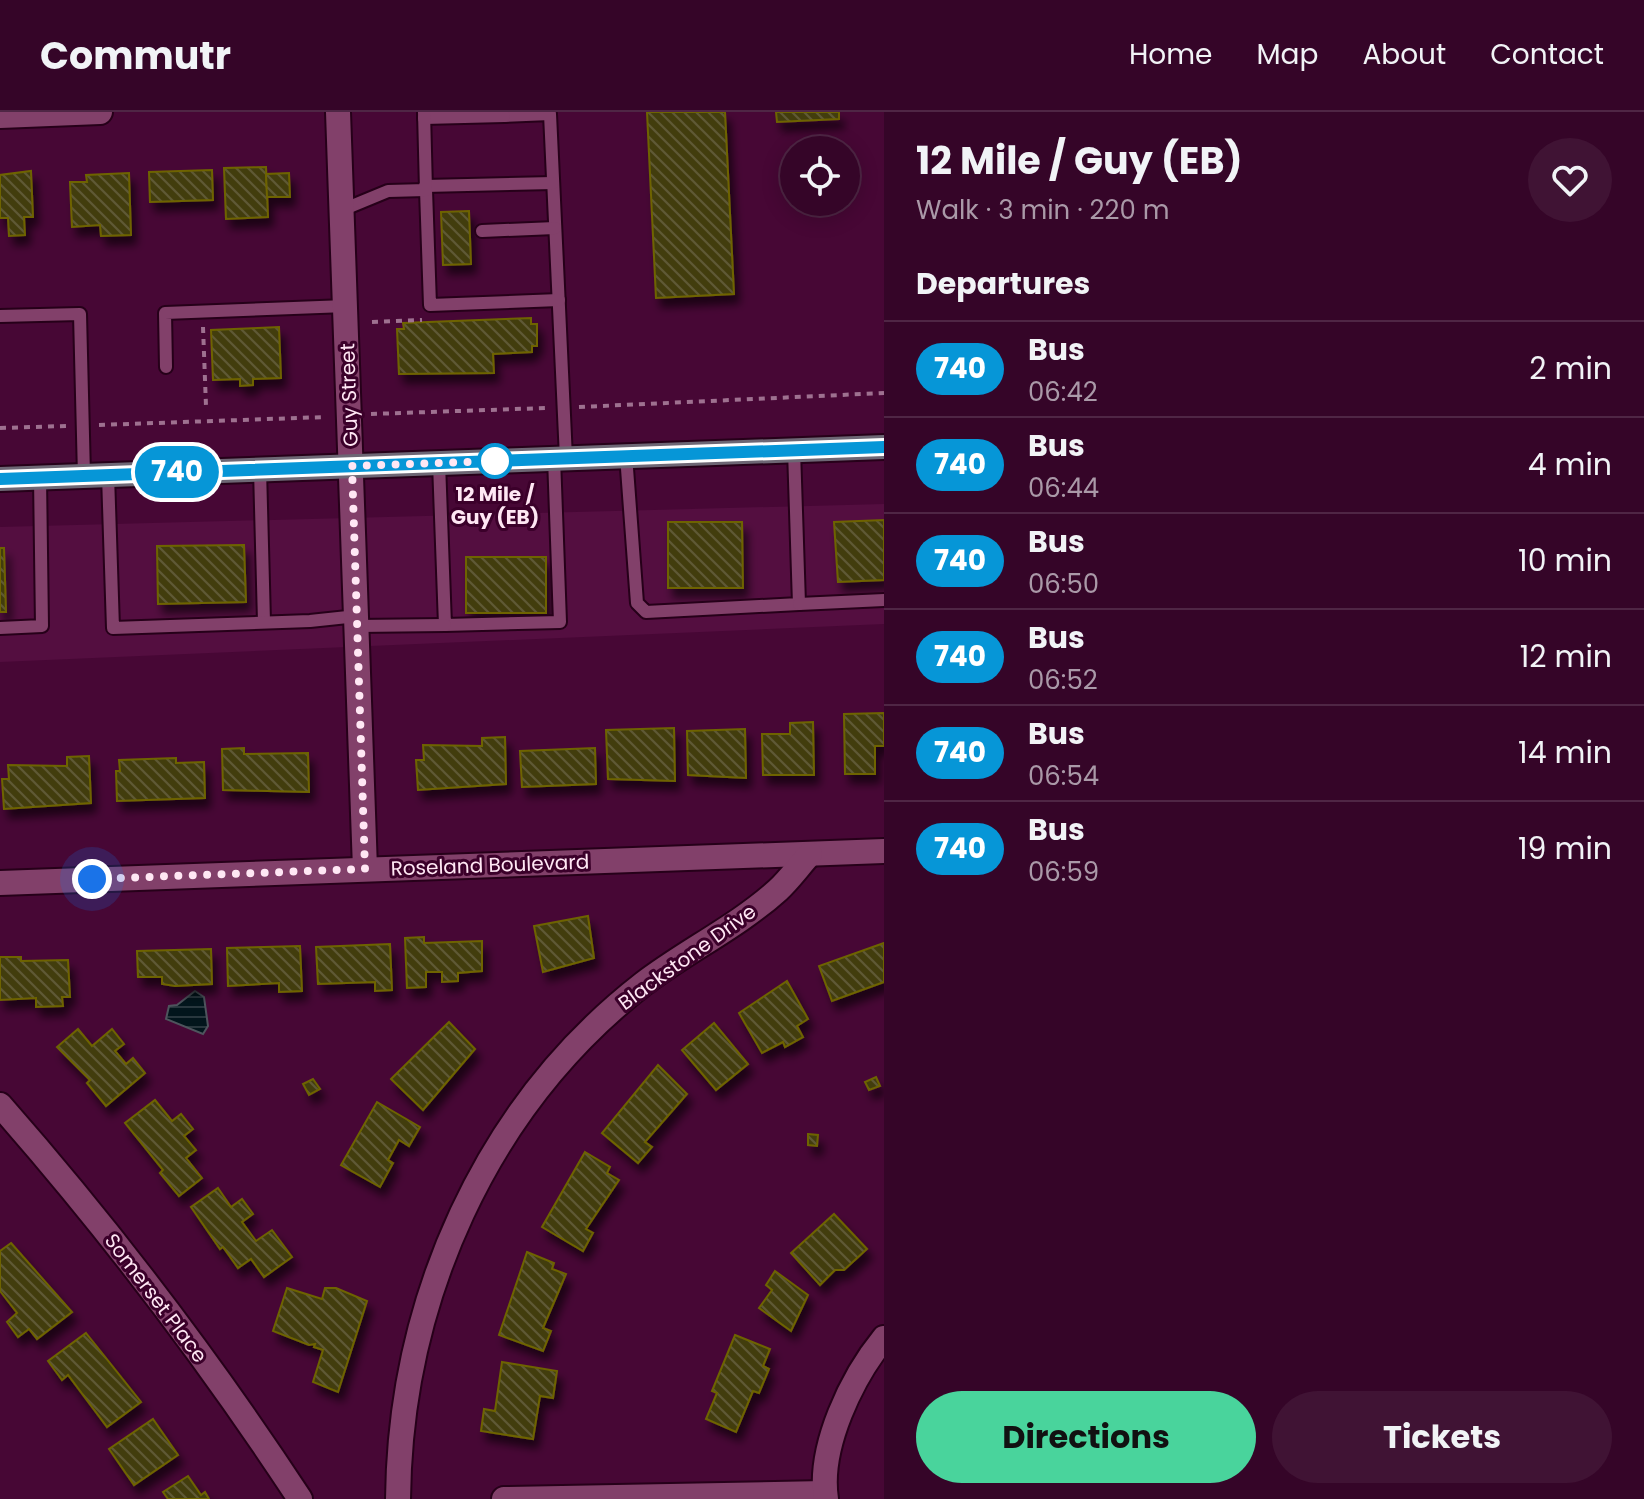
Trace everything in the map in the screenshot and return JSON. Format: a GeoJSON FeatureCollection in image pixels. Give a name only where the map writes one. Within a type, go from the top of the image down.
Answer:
{"type":"FeatureCollection","features":[{"type":"Feature","properties":{"kind":"main road"},"geometry":{"type":"LineString","coordinates":[[0,479],[884,447]]}},
{"type":"Feature","properties":{"kind":"street"},"geometry":{"type":"LineString","coordinates":[[0,116],[100,112]]}},
{"type":"Feature","properties":{"kind":"street","name":"Guy Street"},"geometry":{"type":"LineString","coordinates":[[338,112],[365,869]]}},
{"type":"Feature","properties":{"kind":"street","name":"Roseland Boulevard"},"geometry":{"type":"LineString","coordinates":[[0,883],[884,851]]}},
{"type":"Feature","properties":{"kind":"street","name":"Blackstone Drive"},"geometry":{"type":"LineString","coordinates":[[398,1499],[407,1392],[426,1306],[450,1234],[478,1177],[538,1087],[593,1028],[642,985],[779,890],[810,854]]}},
{"type":"Feature","properties":{"kind":"street","name":"Somerset Place"},"geometry":{"type":"LineString","coordinates":[[0,1105],[59,1172],[185,1335],[300,1499]]}},
{"type":"Feature","properties":{"kind":"street"},"geometry":{"type":"LineString","coordinates":[[504,1499],[826,1496],[829,1458],[843,1405],[869,1357],[884,1338]]}},
{"type":"Feature","properties":{"kind":"lane"},"geometry":{"type":"LineString","coordinates":[[0,316],[80,314],[83,425],[96,475],[113,628],[264,622],[357,621],[445,625],[560,622],[563,407],[559,300],[550,114],[424,115],[430,305],[559,300]]}},
{"type":"Feature","properties":{"kind":"lane"},"geometry":{"type":"LineString","coordinates":[[342,210],[388,191],[553,183]]}},
{"type":"Feature","properties":{"kind":"lane"},"geometry":{"type":"LineString","coordinates":[[482,231],[555,228]]}},
{"type":"Feature","properties":{"kind":"lane"},"geometry":{"type":"LineString","coordinates":[[166,367],[165,313],[346,306]]}},
{"type":"Feature","properties":{"kind":"lane"},"geometry":{"type":"LineString","coordinates":[[794,450],[799,604]]}},
{"type":"Feature","properties":{"kind":"lane"},"geometry":{"type":"LineString","coordinates":[[626,455],[639,609],[646,612],[884,600]]}},
{"type":"Feature","properties":{"kind":"lane"},"geometry":{"type":"LineString","coordinates":[[439,463],[445,625]]}},
{"type":"Feature","properties":{"kind":"lane"},"geometry":{"type":"LineString","coordinates":[[260,469],[264,622]]}},
{"type":"Feature","properties":{"kind":"lane"},"geometry":{"type":"LineString","coordinates":[[0,628],[42,626],[40,477]]}},
{"type":"Feature","properties":{"kind":"path"},"geometry":{"type":"LineString","coordinates":[[372,322],[436,320]]}},
{"type":"Feature","properties":{"kind":"path"},"geometry":{"type":"LineString","coordinates":[[206,406],[203,329],[209,323]]}},
{"type":"Feature","properties":{"kind":"path"},"geometry":{"type":"LineString","coordinates":[[372,414],[884,393]]}},
{"type":"Feature","properties":{"kind":"path"},"geometry":{"type":"LineString","coordinates":[[0,428],[325,417]]}},
{"type":"Feature","properties":{"kind":"shaded area"},"geometry":{"type":"Polygon","coordinates":[[[884,504],[884,624],[0,662],[0,527],[884,504]]]}},
{"type":"Feature","properties":{"kind":"water"},"geometry":{"type":"Polygon","coordinates":[[[195,991],[204,997],[208,1026],[203,1034],[166,1019],[169,1006],[177,1005],[195,991]]]}},
{"type":"Feature","properties":{"kind":"building"},"geometry":{"type":"Polygon","coordinates":[[[647,112],[725,112],[734,294],[656,298],[647,112]]]}},
{"type":"Feature","properties":{"kind":"building"},"geometry":{"type":"Polygon","coordinates":[[[776,112],[839,112],[839,119],[777,122],[776,112]]]}},
{"type":"Feature","properties":{"kind":"building"},"geometry":{"type":"Polygon","coordinates":[[[266,167],[268,217],[226,219],[224,168],[266,167]]]}},
{"type":"Feature","properties":{"kind":"building"},"geometry":{"type":"Polygon","coordinates":[[[212,170],[213,200],[150,202],[149,172],[212,170]]]}},
{"type":"Feature","properties":{"kind":"building"},"geometry":{"type":"Polygon","coordinates":[[[31,171],[33,217],[24,217],[25,235],[9,236],[8,218],[0,218],[0,175],[31,171]]]}},
{"type":"Feature","properties":{"kind":"building"},"geometry":{"type":"Polygon","coordinates":[[[129,173],[131,235],[101,236],[100,225],[72,227],[70,182],[87,182],[86,175],[129,173]]]}},
{"type":"Feature","properties":{"kind":"building"},"geometry":{"type":"Polygon","coordinates":[[[289,173],[290,197],[267,197],[266,174],[289,173]]]}},
{"type":"Feature","properties":{"kind":"building"},"geometry":{"type":"Polygon","coordinates":[[[469,211],[471,264],[443,265],[441,212],[469,211]]]}},
{"type":"Feature","properties":{"kind":"building"},"geometry":{"type":"Polygon","coordinates":[[[531,318],[531,324],[537,324],[537,346],[532,346],[532,352],[493,354],[494,373],[399,374],[397,329],[404,329],[403,323],[531,318]]]}},
{"type":"Feature","properties":{"kind":"building"},"geometry":{"type":"Polygon","coordinates":[[[279,327],[281,378],[253,379],[253,385],[240,386],[240,379],[213,380],[211,330],[279,327]]]}},
{"type":"Feature","properties":{"kind":"building"},"geometry":{"type":"Polygon","coordinates":[[[884,520],[884,580],[838,582],[834,522],[884,520]]]}},
{"type":"Feature","properties":{"kind":"building"},"geometry":{"type":"Polygon","coordinates":[[[668,522],[742,522],[743,588],[668,588],[668,522]]]}},
{"type":"Feature","properties":{"kind":"building"},"geometry":{"type":"Polygon","coordinates":[[[244,545],[246,602],[158,604],[157,546],[244,545]]]}},
{"type":"Feature","properties":{"kind":"building"},"geometry":{"type":"Polygon","coordinates":[[[0,548],[4,548],[6,612],[0,612],[0,548]]]}},
{"type":"Feature","properties":{"kind":"building"},"geometry":{"type":"Polygon","coordinates":[[[466,557],[546,557],[546,613],[466,613],[466,557]]]}},
{"type":"Feature","properties":{"kind":"building"},"geometry":{"type":"Polygon","coordinates":[[[884,713],[884,746],[875,746],[875,774],[845,774],[844,714],[884,713]]]}},
{"type":"Feature","properties":{"kind":"building"},"geometry":{"type":"Polygon","coordinates":[[[813,722],[814,775],[763,775],[762,734],[790,734],[790,723],[813,722]]]}},
{"type":"Feature","properties":{"kind":"building"},"geometry":{"type":"Polygon","coordinates":[[[674,728],[675,781],[608,779],[606,730],[674,728]]]}},
{"type":"Feature","properties":{"kind":"building"},"geometry":{"type":"Polygon","coordinates":[[[745,729],[746,778],[688,775],[687,731],[745,729]]]}},
{"type":"Feature","properties":{"kind":"building"},"geometry":{"type":"Polygon","coordinates":[[[505,737],[506,784],[418,790],[416,760],[424,760],[423,745],[482,746],[482,738],[505,737]]]}},
{"type":"Feature","properties":{"kind":"building"},"geometry":{"type":"Polygon","coordinates":[[[244,748],[244,754],[308,753],[309,792],[223,790],[222,749],[244,748]]]}},
{"type":"Feature","properties":{"kind":"building"},"geometry":{"type":"Polygon","coordinates":[[[595,748],[596,784],[522,787],[520,751],[595,748]]]}},
{"type":"Feature","properties":{"kind":"building"},"geometry":{"type":"Polygon","coordinates":[[[89,756],[91,803],[4,809],[2,779],[9,779],[8,765],[67,766],[67,757],[89,756]]]}},
{"type":"Feature","properties":{"kind":"building"},"geometry":{"type":"Polygon","coordinates":[[[176,758],[176,763],[204,762],[205,798],[117,801],[116,771],[120,771],[119,760],[176,758]]]}},
{"type":"Feature","properties":{"kind":"building"},"geometry":{"type":"Polygon","coordinates":[[[588,916],[594,958],[543,972],[534,926],[588,916]]]}},
{"type":"Feature","properties":{"kind":"building"},"geometry":{"type":"Polygon","coordinates":[[[424,937],[424,943],[482,941],[482,971],[458,973],[458,981],[442,982],[442,972],[426,972],[426,987],[407,988],[405,938],[424,937]]]}},
{"type":"Feature","properties":{"kind":"building"},"geometry":{"type":"Polygon","coordinates":[[[884,943],[884,982],[832,1001],[819,966],[884,943]]]}},
{"type":"Feature","properties":{"kind":"building"},"geometry":{"type":"Polygon","coordinates":[[[390,944],[392,990],[375,991],[375,982],[318,984],[316,947],[390,944]]]}},
{"type":"Feature","properties":{"kind":"building"},"geometry":{"type":"Polygon","coordinates":[[[300,946],[302,991],[279,992],[279,983],[228,986],[227,948],[300,946]]]}},
{"type":"Feature","properties":{"kind":"building"},"geometry":{"type":"Polygon","coordinates":[[[211,949],[212,984],[175,986],[162,984],[162,977],[138,977],[137,951],[211,949]]]}},
{"type":"Feature","properties":{"kind":"building"},"geometry":{"type":"Polygon","coordinates":[[[0,957],[21,957],[21,961],[68,960],[70,997],[62,997],[63,1006],[36,1007],[36,998],[0,1000],[0,957]]]}},
{"type":"Feature","properties":{"kind":"building"},"geometry":{"type":"Polygon","coordinates":[[[787,981],[808,1019],[797,1026],[803,1037],[785,1047],[783,1042],[762,1053],[739,1013],[787,981]]]}},
{"type":"Feature","properties":{"kind":"building"},"geometry":{"type":"Polygon","coordinates":[[[449,1022],[475,1049],[423,1110],[391,1079],[449,1022]]]}},
{"type":"Feature","properties":{"kind":"building"},"geometry":{"type":"Polygon","coordinates":[[[714,1023],[748,1064],[716,1090],[682,1050],[714,1023]]]}},
{"type":"Feature","properties":{"kind":"building"},"geometry":{"type":"Polygon","coordinates":[[[78,1029],[92,1046],[112,1029],[124,1044],[115,1051],[126,1064],[133,1058],[145,1073],[106,1106],[87,1083],[90,1080],[57,1047],[78,1029]]]}},
{"type":"Feature","properties":{"kind":"building"},"geometry":{"type":"Polygon","coordinates":[[[658,1065],[687,1094],[645,1142],[652,1147],[638,1163],[602,1133],[658,1065]]]}},
{"type":"Feature","properties":{"kind":"building"},"geometry":{"type":"Polygon","coordinates":[[[876,1077],[880,1086],[869,1090],[865,1082],[876,1077]]]}},
{"type":"Feature","properties":{"kind":"building"},"geometry":{"type":"Polygon","coordinates":[[[313,1079],[320,1089],[309,1095],[303,1084],[313,1079]]]}},
{"type":"Feature","properties":{"kind":"building"},"geometry":{"type":"Polygon","coordinates":[[[155,1100],[172,1121],[181,1114],[193,1129],[184,1136],[196,1150],[186,1158],[202,1178],[179,1196],[160,1173],[163,1170],[125,1123],[155,1100]]]}},
{"type":"Feature","properties":{"kind":"building"},"geometry":{"type":"Polygon","coordinates":[[[377,1102],[420,1127],[409,1146],[399,1140],[388,1160],[393,1163],[380,1187],[341,1165],[377,1102]]]}},
{"type":"Feature","properties":{"kind":"building"},"geometry":{"type":"Polygon","coordinates":[[[808,1134],[818,1135],[817,1146],[808,1145],[808,1134]]]}},
{"type":"Feature","properties":{"kind":"building"},"geometry":{"type":"Polygon","coordinates":[[[585,1152],[610,1167],[607,1173],[619,1180],[586,1229],[593,1233],[583,1251],[542,1227],[585,1152]]]}},
{"type":"Feature","properties":{"kind":"building"},"geometry":{"type":"Polygon","coordinates":[[[218,1188],[231,1207],[242,1199],[253,1214],[242,1222],[256,1241],[272,1230],[292,1257],[264,1277],[251,1259],[238,1268],[223,1247],[220,1249],[191,1207],[218,1188]]]}},
{"type":"Feature","properties":{"kind":"building"},"geometry":{"type":"Polygon","coordinates":[[[834,1214],[867,1249],[844,1270],[835,1270],[820,1285],[791,1253],[834,1214]]]}},
{"type":"Feature","properties":{"kind":"building"},"geometry":{"type":"Polygon","coordinates":[[[11,1243],[72,1312],[37,1339],[29,1329],[18,1337],[7,1322],[17,1313],[0,1291],[0,1251],[11,1243]]]}},
{"type":"Feature","properties":{"kind":"building"},"geometry":{"type":"Polygon","coordinates":[[[527,1252],[554,1263],[552,1269],[566,1274],[543,1328],[551,1331],[543,1351],[499,1335],[527,1252]]]}},
{"type":"Feature","properties":{"kind":"building"},"geometry":{"type":"Polygon","coordinates":[[[775,1271],[808,1295],[791,1331],[759,1308],[772,1290],[766,1285],[775,1271]]]}},
{"type":"Feature","properties":{"kind":"building"},"geometry":{"type":"Polygon","coordinates":[[[287,1288],[322,1299],[325,1288],[336,1288],[367,1301],[338,1392],[313,1382],[323,1350],[314,1347],[315,1344],[309,1345],[273,1331],[287,1288]]]}},
{"type":"Feature","properties":{"kind":"building"},"geometry":{"type":"Polygon","coordinates":[[[86,1333],[141,1402],[107,1427],[68,1375],[62,1380],[48,1361],[86,1333]]]}},
{"type":"Feature","properties":{"kind":"building"},"geometry":{"type":"Polygon","coordinates":[[[735,1335],[770,1349],[763,1366],[769,1369],[759,1393],[753,1391],[736,1432],[706,1419],[717,1393],[712,1391],[735,1335]]]}},
{"type":"Feature","properties":{"kind":"building"},"geometry":{"type":"Polygon","coordinates":[[[502,1362],[557,1371],[553,1398],[540,1396],[533,1439],[481,1431],[484,1409],[495,1411],[502,1362]]]}},
{"type":"Feature","properties":{"kind":"building"},"geometry":{"type":"Polygon","coordinates":[[[153,1419],[178,1455],[134,1485],[109,1449],[153,1419]]]}},
{"type":"Feature","properties":{"kind":"building"},"geometry":{"type":"Polygon","coordinates":[[[188,1476],[201,1495],[205,1492],[209,1499],[168,1499],[163,1492],[188,1476]]]}},
{"type":"Feature","properties":{"kind":"bus line","name":"740"},"geometry":{"type":"LineString","coordinates":[[0,479],[884,447]]}},
{"type":"Feature","properties":{"kind":"place","name":"12 Mile / Guy (EB)"},"geometry":{"type":"Point","coordinates":[495,461]}},
{"type":"Feature","properties":{"kind":"route"},"geometry":{"type":"LineString","coordinates":[[92,879],[365,869],[352,466],[495,461]]}}]}
